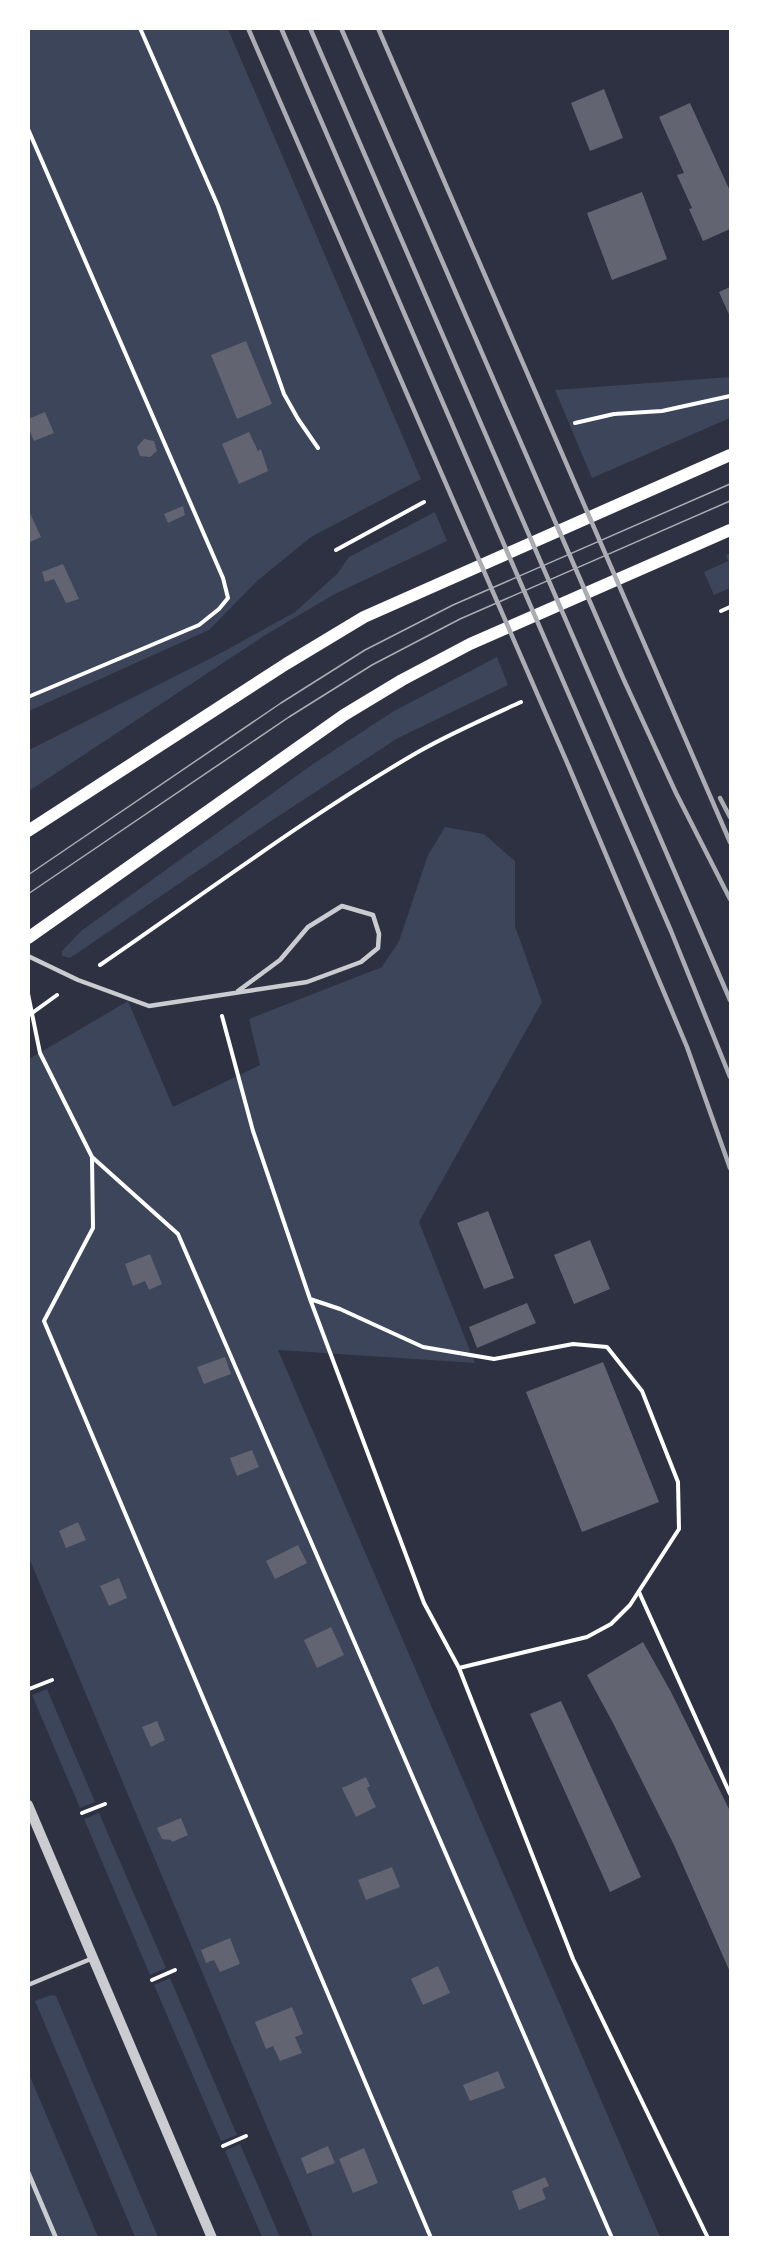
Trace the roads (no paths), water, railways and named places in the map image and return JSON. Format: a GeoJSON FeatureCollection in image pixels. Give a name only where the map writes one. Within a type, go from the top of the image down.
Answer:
{"type":"FeatureCollection","features":[{"type":"Feature","properties":{"kind":"main road"},"geometry":{"type":"LineString","coordinates":[[28,831],[286,663],[348,626],[388,605],[730,455]]}},
{"type":"Feature","properties":{"kind":"main road"},"geometry":{"type":"LineString","coordinates":[[28,938],[344,715],[402,680],[470,644],[730,530]]}},
{"type":"Feature","properties":{"kind":"street"},"geometry":{"type":"LineString","coordinates":[[28,1805],[212,2238]]}},
{"type":"Feature","properties":{"kind":"lane"},"geometry":{"type":"LineString","coordinates":[[28,956],[78,980],[149,1006],[307,982],[361,962],[378,948],[379,934],[373,915],[342,906],[308,927],[280,960],[238,992]]}},
{"type":"Feature","properties":{"kind":"lane"},"geometry":{"type":"LineString","coordinates":[[28,1985],[93,1958]]}},
{"type":"Feature","properties":{"kind":"lane"},"geometry":{"type":"LineString","coordinates":[[28,2172],[56,2238]]}},
{"type":"Feature","properties":{"kind":"tram line"},"geometry":{"type":"LineString","coordinates":[[28,875],[281,703],[365,650],[453,605],[730,484]]}},
{"type":"Feature","properties":{"kind":"tram line"},"geometry":{"type":"LineString","coordinates":[[28,894],[289,717],[372,665],[460,619],[730,501]]}},
{"type":"Feature","properties":{"kind":"railway"},"geometry":{"type":"LineString","coordinates":[[248,28],[569,767],[687,1047],[730,1168]]}},
{"type":"Feature","properties":{"kind":"railway"},"geometry":{"type":"LineString","coordinates":[[281,28],[671,931],[730,1077]]}},
{"type":"Feature","properties":{"kind":"railway"},"geometry":{"type":"LineString","coordinates":[[310,28],[730,1000]]}},
{"type":"Feature","properties":{"kind":"railway"},"geometry":{"type":"LineString","coordinates":[[341,28],[623,678],[676,793],[730,899]]}},
{"type":"Feature","properties":{"kind":"railway"},"geometry":{"type":"LineString","coordinates":[[378,28],[730,842]]}},
{"type":"Feature","properties":{"kind":"railway"},"geometry":{"type":"LineString","coordinates":[[720,798],[730,817]]}}]}
